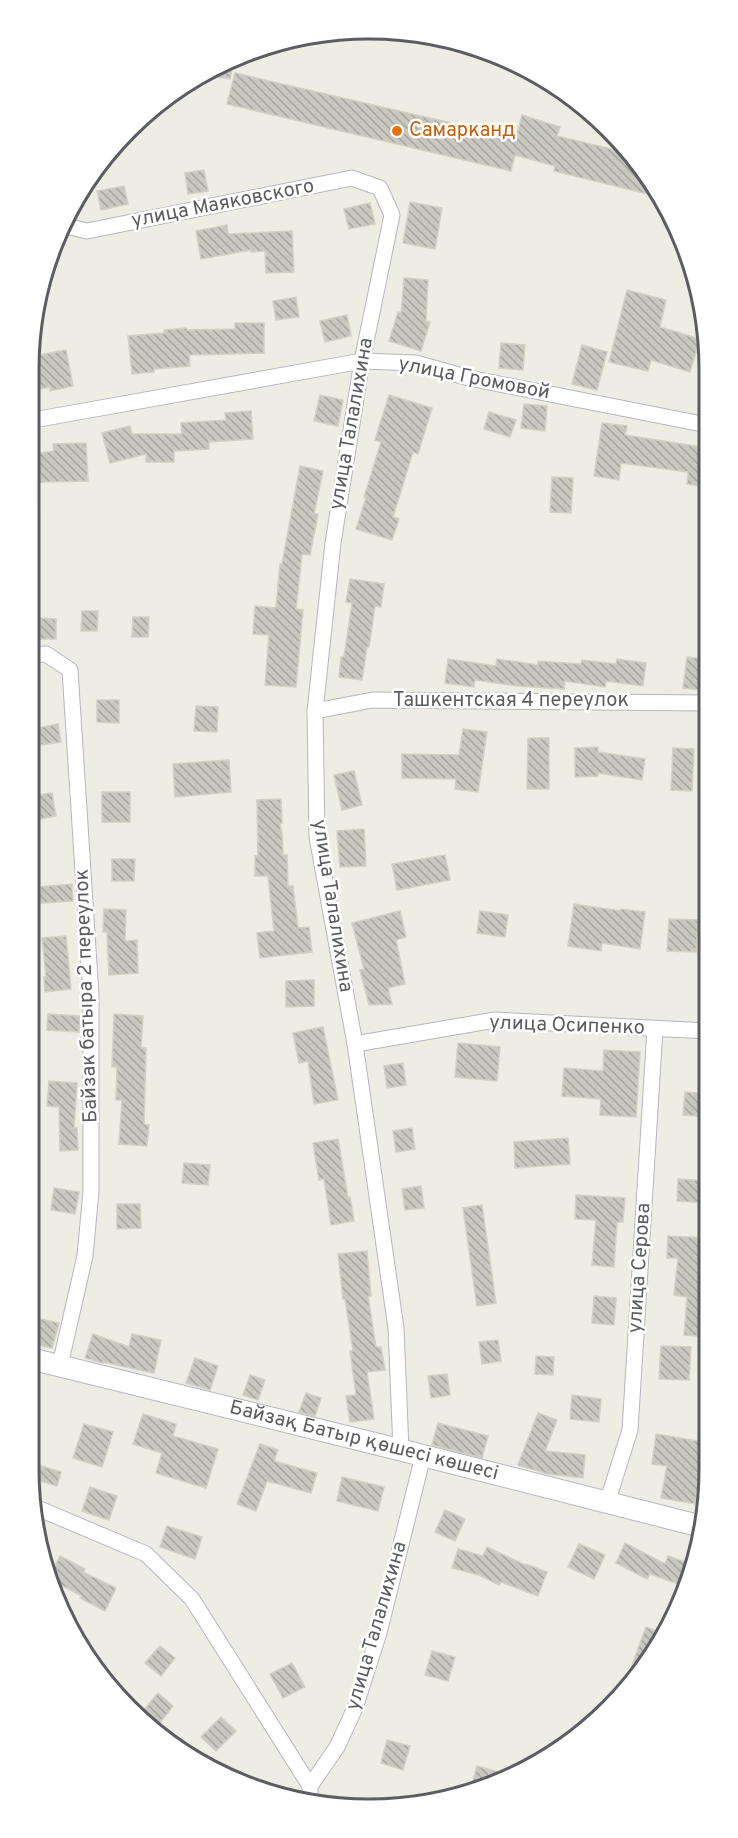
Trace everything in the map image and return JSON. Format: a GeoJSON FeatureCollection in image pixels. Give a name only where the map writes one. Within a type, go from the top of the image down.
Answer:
{"type":"FeatureCollection","features":[{"type":"Feature","properties":{"kind":"main road","name":"Байзақ Батыр қөшесі көшесі"},"geometry":{"type":"LineString","coordinates":[[39,1360],[694,1525]]}},
{"type":"Feature","properties":{"kind":"street","name":"улица Маяковского"},"geometry":{"type":"LineString","coordinates":[[71,227],[87,231],[352,178],[380,188]]}},
{"type":"Feature","properties":{"kind":"street","name":"улица Талалихина"},"geometry":{"type":"LineString","coordinates":[[380,188],[392,215],[362,361],[333,543],[315,711],[316,837],[356,1044],[396,1328],[401,1450]]}},
{"type":"Feature","properties":{"kind":"street","name":"улица Громовой"},"geometry":{"type":"LineString","coordinates":[[39,419],[362,361],[416,363],[469,378],[699,423]]}},
{"type":"Feature","properties":{"kind":"street","name":"Байзак батыра 2 переулок"},"geometry":{"type":"LineString","coordinates":[[39,654],[46,654],[69,670],[90,995],[91,1191],[85,1256],[60,1365]]}},
{"type":"Feature","properties":{"kind":"street","name":"Ташкентская 4 переулок"},"geometry":{"type":"LineString","coordinates":[[315,711],[373,700],[699,703]]}},
{"type":"Feature","properties":{"kind":"street","name":"улица Осипенко"},"geometry":{"type":"LineString","coordinates":[[356,1044],[495,1020],[699,1030]]}},
{"type":"Feature","properties":{"kind":"street","name":"улица Серова"},"geometry":{"type":"LineString","coordinates":[[607,1503],[630,1430],[655,1029]]}},
{"type":"Feature","properties":{"kind":"street","name":"улица Талалихина"},"geometry":{"type":"LineString","coordinates":[[310,1794],[337,1747],[355,1708],[379,1633],[423,1456]]}},
{"type":"Feature","properties":{"kind":"street"},"geometry":{"type":"LineString","coordinates":[[42,1510],[146,1554],[192,1599],[310,1794]]}},
{"type":"Feature","properties":{"kind":"building"},"geometry":{"type":"Polygon","coordinates":[[[232,69],[230,79],[216,77],[232,69]]]}},
{"type":"Feature","properties":{"kind":"building"},"geometry":{"type":"Polygon","coordinates":[[[235,73],[516,138],[522,115],[560,127],[557,136],[616,150],[648,194],[554,171],[555,166],[515,155],[511,171],[227,104],[235,73]]]}},
{"type":"Feature","properties":{"kind":"building"},"geometry":{"type":"Polygon","coordinates":[[[204,170],[208,191],[188,194],[185,173],[204,170]]]}},
{"type":"Feature","properties":{"kind":"building"},"geometry":{"type":"Polygon","coordinates":[[[124,186],[128,204],[101,210],[97,191],[124,186]]]}},
{"type":"Feature","properties":{"kind":"building"},"geometry":{"type":"Polygon","coordinates":[[[410,202],[442,208],[435,249],[403,243],[410,202]]]}},
{"type":"Feature","properties":{"kind":"building"},"geometry":{"type":"Polygon","coordinates":[[[370,203],[375,224],[349,229],[344,209],[370,203]]]}},
{"type":"Feature","properties":{"kind":"building"},"geometry":{"type":"Polygon","coordinates":[[[227,225],[228,234],[292,231],[294,272],[266,273],[265,251],[251,252],[251,250],[201,259],[196,231],[227,225]]]}},
{"type":"Feature","properties":{"kind":"building"},"geometry":{"type":"Polygon","coordinates":[[[404,278],[428,280],[426,321],[430,322],[421,351],[389,341],[398,312],[401,313],[404,278]]]}},
{"type":"Feature","properties":{"kind":"building"},"geometry":{"type":"Polygon","coordinates":[[[627,290],[666,300],[660,327],[697,338],[698,346],[690,372],[651,360],[648,371],[609,362],[627,290]]]}},
{"type":"Feature","properties":{"kind":"building"},"geometry":{"type":"Polygon","coordinates":[[[296,297],[299,317],[276,320],[273,301],[296,297]]]}},
{"type":"Feature","properties":{"kind":"building"},"geometry":{"type":"Polygon","coordinates":[[[347,315],[351,336],[325,342],[320,321],[347,315]]]}},
{"type":"Feature","properties":{"kind":"building"},"geometry":{"type":"Polygon","coordinates":[[[235,323],[264,323],[264,353],[189,355],[190,366],[154,369],[154,372],[132,374],[128,336],[164,333],[164,330],[186,328],[187,330],[235,329],[235,323]]]}},
{"type":"Feature","properties":{"kind":"building"},"geometry":{"type":"Polygon","coordinates":[[[501,343],[525,345],[523,370],[499,368],[501,343]]]}},
{"type":"Feature","properties":{"kind":"building"},"geometry":{"type":"Polygon","coordinates":[[[582,345],[607,352],[597,390],[572,384],[582,345]]]}},
{"type":"Feature","properties":{"kind":"building"},"geometry":{"type":"Polygon","coordinates":[[[66,350],[73,386],[50,391],[50,387],[39,389],[40,355],[66,350]]]}},
{"type":"Feature","properties":{"kind":"building"},"geometry":{"type":"Polygon","coordinates":[[[320,395],[343,400],[338,426],[314,421],[320,395]]]}},
{"type":"Feature","properties":{"kind":"building"},"geometry":{"type":"Polygon","coordinates":[[[389,395],[432,408],[418,454],[413,452],[393,517],[399,519],[392,540],[356,529],[381,442],[375,440],[389,395]]]}},
{"type":"Feature","properties":{"kind":"building"},"geometry":{"type":"Polygon","coordinates":[[[524,404],[547,406],[545,431],[521,428],[524,404]]]}},
{"type":"Feature","properties":{"kind":"building"},"geometry":{"type":"Polygon","coordinates":[[[251,411],[253,439],[209,442],[209,449],[174,451],[174,462],[146,462],[146,454],[110,463],[102,433],[130,426],[132,434],[182,434],[181,423],[226,420],[225,413],[251,411]]]}},
{"type":"Feature","properties":{"kind":"building"},"geometry":{"type":"Polygon","coordinates":[[[489,412],[516,420],[510,437],[484,429],[489,412]]]}},
{"type":"Feature","properties":{"kind":"building"},"geometry":{"type":"Polygon","coordinates":[[[602,423],[627,426],[625,435],[699,447],[699,486],[687,484],[688,472],[621,463],[619,480],[594,476],[602,423]]]}},
{"type":"Feature","properties":{"kind":"building"},"geometry":{"type":"Polygon","coordinates":[[[86,443],[88,481],[39,483],[39,453],[54,451],[53,444],[86,443]]]}},
{"type":"Feature","properties":{"kind":"building"},"geometry":{"type":"Polygon","coordinates":[[[300,466],[323,471],[314,514],[318,514],[310,555],[302,554],[296,609],[303,610],[296,687],[265,685],[269,635],[253,634],[255,606],[276,608],[280,564],[282,564],[300,466]]]}},
{"type":"Feature","properties":{"kind":"building"},"geometry":{"type":"Polygon","coordinates":[[[552,477],[573,478],[571,513],[550,512],[552,477]]]}},
{"type":"Feature","properties":{"kind":"building"},"geometry":{"type":"Polygon","coordinates":[[[350,579],[384,584],[381,607],[375,606],[362,680],[339,677],[352,603],[346,602],[350,579]]]}},
{"type":"Feature","properties":{"kind":"building"},"geometry":{"type":"Polygon","coordinates":[[[82,611],[98,611],[97,631],[81,631],[82,611]]]}},
{"type":"Feature","properties":{"kind":"building"},"geometry":{"type":"Polygon","coordinates":[[[133,617],[149,617],[148,637],[132,637],[133,617]]]}},
{"type":"Feature","properties":{"kind":"building"},"geometry":{"type":"Polygon","coordinates":[[[40,618],[56,619],[56,639],[40,639],[40,618]]]}},
{"type":"Feature","properties":{"kind":"building"},"geometry":{"type":"Polygon","coordinates":[[[687,657],[699,658],[699,690],[683,688],[687,657]]]}},
{"type":"Feature","properties":{"kind":"building"},"geometry":{"type":"Polygon","coordinates":[[[448,659],[496,666],[497,659],[538,665],[538,661],[581,664],[582,660],[616,664],[617,659],[646,663],[643,686],[606,681],[605,687],[565,681],[564,689],[475,680],[474,687],[445,683],[448,659]]]}},
{"type":"Feature","properties":{"kind":"building"},"geometry":{"type":"Polygon","coordinates":[[[97,700],[119,700],[119,723],[97,722],[97,700]]]}},
{"type":"Feature","properties":{"kind":"building"},"geometry":{"type":"Polygon","coordinates":[[[196,706],[218,707],[217,732],[194,731],[196,706]]]}},
{"type":"Feature","properties":{"kind":"building"},"geometry":{"type":"Polygon","coordinates":[[[58,724],[61,742],[41,745],[39,728],[58,724]]]}},
{"type":"Feature","properties":{"kind":"building"},"geometry":{"type":"Polygon","coordinates":[[[463,729],[487,732],[478,792],[455,789],[456,779],[402,778],[402,754],[459,755],[463,729]]]}},
{"type":"Feature","properties":{"kind":"building"},"geometry":{"type":"Polygon","coordinates":[[[528,738],[549,738],[549,789],[527,789],[528,738]]]}},
{"type":"Feature","properties":{"kind":"building"},"geometry":{"type":"Polygon","coordinates":[[[598,747],[598,752],[645,759],[642,780],[598,773],[598,776],[575,777],[575,748],[598,747]]]}},
{"type":"Feature","properties":{"kind":"building"},"geometry":{"type":"Polygon","coordinates":[[[673,748],[694,749],[692,791],[671,790],[673,748]]]}},
{"type":"Feature","properties":{"kind":"building"},"geometry":{"type":"Polygon","coordinates":[[[229,760],[231,792],[175,797],[173,764],[229,760]]]}},
{"type":"Feature","properties":{"kind":"building"},"geometry":{"type":"Polygon","coordinates":[[[354,771],[362,805],[342,810],[334,775],[354,771]]]}},
{"type":"Feature","properties":{"kind":"building"},"geometry":{"type":"Polygon","coordinates":[[[102,792],[130,792],[130,822],[102,822],[102,792]]]}},
{"type":"Feature","properties":{"kind":"building"},"geometry":{"type":"Polygon","coordinates":[[[52,793],[56,816],[40,819],[39,795],[52,793]]]}},
{"type":"Feature","properties":{"kind":"building"},"geometry":{"type":"Polygon","coordinates":[[[281,799],[282,823],[280,824],[283,855],[287,855],[288,886],[293,886],[298,928],[309,927],[312,952],[260,958],[257,933],[274,931],[268,876],[255,876],[255,856],[258,856],[257,800],[281,799]]]}},
{"type":"Feature","properties":{"kind":"building"},"geometry":{"type":"Polygon","coordinates":[[[364,829],[366,866],[340,867],[337,831],[364,829]]]}},
{"type":"Feature","properties":{"kind":"building"},"geometry":{"type":"Polygon","coordinates":[[[445,855],[450,880],[397,890],[392,864],[445,855]]]}},
{"type":"Feature","properties":{"kind":"building"},"geometry":{"type":"Polygon","coordinates":[[[112,859],[135,859],[134,881],[112,881],[112,859]]]}},
{"type":"Feature","properties":{"kind":"building"},"geometry":{"type":"Polygon","coordinates":[[[72,884],[73,901],[39,903],[39,887],[72,884]]]}},
{"type":"Feature","properties":{"kind":"building"},"geometry":{"type":"Polygon","coordinates":[[[574,904],[645,912],[640,949],[602,943],[601,951],[568,946],[574,904]]]}},
{"type":"Feature","properties":{"kind":"building"},"geometry":{"type":"Polygon","coordinates":[[[104,909],[126,910],[125,941],[137,940],[138,973],[109,975],[107,932],[103,932],[104,909]]]}},
{"type":"Feature","properties":{"kind":"building"},"geometry":{"type":"Polygon","coordinates":[[[400,911],[406,937],[396,940],[405,984],[388,988],[392,1004],[369,1005],[360,970],[364,969],[352,923],[400,911]]]}},
{"type":"Feature","properties":{"kind":"building"},"geometry":{"type":"Polygon","coordinates":[[[480,911],[508,915],[505,937],[477,933],[480,911]]]}},
{"type":"Feature","properties":{"kind":"building"},"geometry":{"type":"Polygon","coordinates":[[[669,919],[698,920],[696,952],[667,951],[669,919]]]}},
{"type":"Feature","properties":{"kind":"building"},"geometry":{"type":"Polygon","coordinates":[[[66,936],[71,989],[45,992],[44,977],[46,977],[42,938],[66,936]]]}},
{"type":"Feature","properties":{"kind":"building"},"geometry":{"type":"Polygon","coordinates":[[[314,980],[314,1006],[286,1007],[286,981],[314,980]]]}},
{"type":"Feature","properties":{"kind":"building"},"geometry":{"type":"Polygon","coordinates":[[[48,1014],[80,1016],[79,1032],[47,1030],[48,1014]]]}},
{"type":"Feature","properties":{"kind":"building"},"geometry":{"type":"Polygon","coordinates":[[[114,1014],[143,1016],[141,1048],[146,1048],[144,1124],[149,1125],[147,1146],[119,1144],[122,1100],[116,1100],[117,1067],[112,1067],[114,1014]]]}},
{"type":"Feature","properties":{"kind":"building"},"geometry":{"type":"Polygon","coordinates":[[[323,1027],[338,1100],[314,1104],[308,1061],[299,1063],[293,1033],[323,1027]]]}},
{"type":"Feature","properties":{"kind":"building"},"geometry":{"type":"Polygon","coordinates":[[[458,1043],[500,1047],[497,1081],[455,1077],[458,1043]]]}},
{"type":"Feature","properties":{"kind":"building"},"geometry":{"type":"Polygon","coordinates":[[[604,1050],[640,1052],[636,1117],[600,1115],[601,1099],[562,1096],[564,1068],[603,1071],[604,1050]]]}},
{"type":"Feature","properties":{"kind":"building"},"geometry":{"type":"Polygon","coordinates":[[[403,1063],[406,1085],[387,1088],[384,1066],[403,1063]]]}},
{"type":"Feature","properties":{"kind":"building"},"geometry":{"type":"Polygon","coordinates":[[[49,1081],[77,1083],[74,1128],[77,1128],[78,1150],[60,1151],[59,1107],[47,1106],[49,1081]]]}},
{"type":"Feature","properties":{"kind":"building"},"geometry":{"type":"Polygon","coordinates":[[[685,1092],[699,1093],[699,1116],[683,1115],[685,1092]]]}},
{"type":"Feature","properties":{"kind":"building"},"geometry":{"type":"Polygon","coordinates":[[[412,1128],[415,1149],[396,1152],[393,1131],[412,1128]]]}},
{"type":"Feature","properties":{"kind":"building"},"geometry":{"type":"Polygon","coordinates":[[[568,1138],[570,1164],[515,1168],[514,1142],[568,1138]]]}},
{"type":"Feature","properties":{"kind":"building"},"geometry":{"type":"Polygon","coordinates":[[[338,1139],[354,1221],[331,1225],[324,1179],[319,1180],[313,1143],[338,1139]]]}},
{"type":"Feature","properties":{"kind":"building"},"geometry":{"type":"Polygon","coordinates":[[[184,1163],[210,1165],[208,1185],[182,1183],[184,1163]]]}},
{"type":"Feature","properties":{"kind":"building"},"geometry":{"type":"Polygon","coordinates":[[[678,1179],[699,1180],[699,1202],[677,1201],[678,1179]]]}},
{"type":"Feature","properties":{"kind":"building"},"geometry":{"type":"Polygon","coordinates":[[[421,1186],[424,1208],[405,1210],[402,1189],[421,1186]]]}},
{"type":"Feature","properties":{"kind":"building"},"geometry":{"type":"Polygon","coordinates":[[[54,1188],[79,1192],[75,1214],[51,1210],[54,1188]]]}},
{"type":"Feature","properties":{"kind":"building"},"geometry":{"type":"Polygon","coordinates":[[[576,1195],[625,1198],[623,1222],[617,1222],[614,1267],[592,1265],[596,1220],[575,1219],[576,1195]]]}},
{"type":"Feature","properties":{"kind":"building"},"geometry":{"type":"Polygon","coordinates":[[[117,1204],[140,1204],[141,1228],[117,1229],[117,1204]]]}},
{"type":"Feature","properties":{"kind":"building"},"geometry":{"type":"Polygon","coordinates":[[[482,1205],[496,1303],[477,1306],[463,1208],[482,1205]]]}},
{"type":"Feature","properties":{"kind":"building"},"geometry":{"type":"Polygon","coordinates":[[[668,1236],[699,1238],[699,1336],[684,1335],[687,1297],[674,1295],[678,1258],[667,1258],[668,1236]]]}},
{"type":"Feature","properties":{"kind":"building"},"geometry":{"type":"Polygon","coordinates":[[[367,1251],[371,1296],[368,1296],[376,1347],[381,1347],[385,1370],[367,1372],[374,1419],[350,1422],[346,1396],[356,1395],[350,1351],[353,1351],[345,1299],[343,1299],[338,1254],[367,1251]]]}},
{"type":"Feature","properties":{"kind":"building"},"geometry":{"type":"Polygon","coordinates":[[[594,1296],[616,1298],[614,1325],[592,1323],[594,1296]]]}},
{"type":"Feature","properties":{"kind":"building"},"geometry":{"type":"Polygon","coordinates":[[[39,1319],[59,1323],[52,1348],[39,1345],[39,1319]]]}},
{"type":"Feature","properties":{"kind":"building"},"geometry":{"type":"Polygon","coordinates":[[[93,1334],[129,1347],[132,1334],[161,1340],[154,1373],[85,1358],[93,1334]]]}},
{"type":"Feature","properties":{"kind":"building"},"geometry":{"type":"Polygon","coordinates":[[[498,1340],[501,1361],[482,1364],[479,1342],[498,1340]]]}},
{"type":"Feature","properties":{"kind":"building"},"geometry":{"type":"Polygon","coordinates":[[[661,1346],[691,1347],[689,1380],[659,1379],[661,1346]]]}},
{"type":"Feature","properties":{"kind":"building"},"geometry":{"type":"Polygon","coordinates":[[[536,1356],[554,1357],[553,1375],[535,1374],[536,1356]]]}},
{"type":"Feature","properties":{"kind":"building"},"geometry":{"type":"Polygon","coordinates":[[[195,1358],[218,1366],[210,1390],[186,1383],[195,1358]]]}},
{"type":"Feature","properties":{"kind":"building"},"geometry":{"type":"Polygon","coordinates":[[[447,1374],[450,1395],[431,1398],[428,1376],[447,1374]]]}},
{"type":"Feature","properties":{"kind":"building"},"geometry":{"type":"Polygon","coordinates":[[[250,1375],[265,1380],[258,1400],[243,1395],[250,1375]]]}},
{"type":"Feature","properties":{"kind":"building"},"geometry":{"type":"Polygon","coordinates":[[[306,1393],[321,1398],[315,1416],[299,1412],[306,1393]]]}},
{"type":"Feature","properties":{"kind":"building"},"geometry":{"type":"Polygon","coordinates":[[[572,1395],[601,1399],[599,1422],[570,1419],[572,1395]]]}},
{"type":"Feature","properties":{"kind":"building"},"geometry":{"type":"Polygon","coordinates":[[[538,1413],[557,1420],[545,1451],[585,1455],[583,1478],[548,1474],[518,1465],[538,1413]]]}},
{"type":"Feature","properties":{"kind":"building"},"geometry":{"type":"Polygon","coordinates":[[[143,1414],[176,1424],[173,1436],[218,1449],[206,1488],[156,1473],[162,1453],[133,1444],[143,1414]]]}},
{"type":"Feature","properties":{"kind":"building"},"geometry":{"type":"Polygon","coordinates":[[[438,1423],[488,1436],[482,1458],[432,1445],[438,1423]]]}},
{"type":"Feature","properties":{"kind":"building"},"geometry":{"type":"Polygon","coordinates":[[[84,1424],[113,1432],[102,1467],[73,1458],[84,1424]]]}},
{"type":"Feature","properties":{"kind":"building"},"geometry":{"type":"Polygon","coordinates":[[[656,1434],[699,1441],[698,1486],[695,1504],[661,1498],[667,1466],[652,1464],[656,1434]]]}},
{"type":"Feature","properties":{"kind":"building"},"geometry":{"type":"Polygon","coordinates":[[[260,1444],[278,1450],[274,1461],[317,1473],[311,1493],[267,1481],[256,1511],[237,1504],[260,1444]]]}},
{"type":"Feature","properties":{"kind":"building"},"geometry":{"type":"Polygon","coordinates":[[[39,1465],[61,1472],[57,1486],[40,1481],[39,1465]]]}},
{"type":"Feature","properties":{"kind":"building"},"geometry":{"type":"Polygon","coordinates":[[[342,1477],[384,1487],[378,1511],[337,1501],[342,1477]]]}},
{"type":"Feature","properties":{"kind":"building"},"geometry":{"type":"Polygon","coordinates":[[[90,1487],[117,1496],[109,1520],[82,1511],[90,1487]]]}},
{"type":"Feature","properties":{"kind":"building"},"geometry":{"type":"Polygon","coordinates":[[[445,1510],[465,1519],[455,1541],[435,1532],[445,1510]]]}},
{"type":"Feature","properties":{"kind":"building"},"geometry":{"type":"Polygon","coordinates":[[[167,1526],[202,1537],[195,1559],[160,1547],[167,1526]]]}},
{"type":"Feature","properties":{"kind":"building"},"geometry":{"type":"Polygon","coordinates":[[[625,1543],[665,1564],[668,1556],[685,1562],[678,1584],[650,1574],[647,1579],[616,1563],[625,1543]]]}},
{"type":"Feature","properties":{"kind":"building"},"geometry":{"type":"Polygon","coordinates":[[[579,1544],[605,1555],[594,1579],[568,1567],[579,1544]]]}},
{"type":"Feature","properties":{"kind":"building"},"geometry":{"type":"Polygon","coordinates":[[[487,1547],[525,1565],[547,1572],[538,1596],[501,1582],[499,1585],[479,1575],[452,1568],[458,1549],[483,1556],[487,1547]]]}},
{"type":"Feature","properties":{"kind":"building"},"geometry":{"type":"Polygon","coordinates":[[[60,1556],[85,1569],[83,1572],[116,1588],[105,1611],[60,1585],[54,1568],[60,1556]]]}},
{"type":"Feature","properties":{"kind":"building"},"geometry":{"type":"Polygon","coordinates":[[[646,1627],[657,1631],[634,1666],[632,1665],[646,1627]]]}},
{"type":"Feature","properties":{"kind":"building"},"geometry":{"type":"Polygon","coordinates":[[[160,1646],[175,1658],[161,1676],[145,1663],[160,1646]]]}},
{"type":"Feature","properties":{"kind":"building"},"geometry":{"type":"Polygon","coordinates":[[[432,1651],[455,1657],[448,1681],[425,1675],[432,1651]]]}},
{"type":"Feature","properties":{"kind":"building"},"geometry":{"type":"Polygon","coordinates":[[[292,1663],[305,1687],[283,1698],[270,1674],[292,1663]]]}},
{"type":"Feature","properties":{"kind":"building"},"geometry":{"type":"Polygon","coordinates":[[[158,1693],[173,1706],[159,1724],[144,1710],[158,1693]]]}},
{"type":"Feature","properties":{"kind":"building"},"geometry":{"type":"Polygon","coordinates":[[[221,1717],[236,1731],[216,1751],[201,1737],[221,1717]]]}},
{"type":"Feature","properties":{"kind":"building"},"geometry":{"type":"Polygon","coordinates":[[[387,1740],[410,1746],[403,1770],[381,1763],[387,1740]]]}},
{"type":"Feature","properties":{"kind":"building"},"geometry":{"type":"Polygon","coordinates":[[[477,1766],[499,1772],[495,1774],[473,1782],[477,1766]]]}},
{"type":"Feature","properties":{"kind":"place","name":"Самарканд"},"geometry":{"type":"Point","coordinates":[397,131]}}]}
